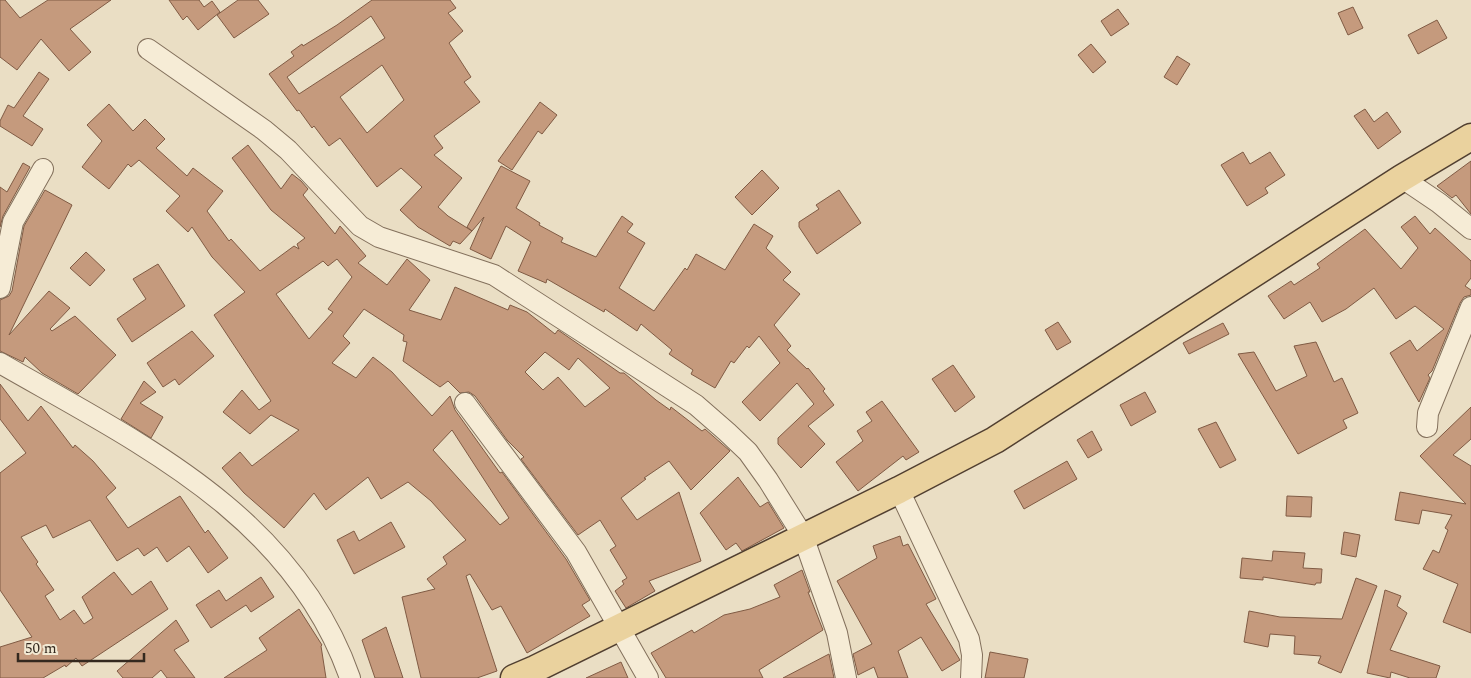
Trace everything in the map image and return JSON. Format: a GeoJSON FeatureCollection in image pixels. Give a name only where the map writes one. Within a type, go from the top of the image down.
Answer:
{"type":"FeatureCollection","features":[{"type":"Feature","properties":{"kind":"main road"},"geometry":{"type":"LineString","coordinates":[[514,678],[620,628],[988,444],[1058,401],[1402,178],[1471,138]]}},
{"type":"Feature","properties":{"kind":"street"},"geometry":{"type":"LineString","coordinates":[[148,49],[264,130],[288,150],[360,226],[379,237],[494,274],[696,406],[748,452],[803,536],[837,632],[846,678]]}},
{"type":"Feature","properties":{"kind":"street"},"geometry":{"type":"LineString","coordinates":[[0,288],[13,222],[43,169]]}},
{"type":"Feature","properties":{"kind":"street"},"geometry":{"type":"LineString","coordinates":[[1402,178],[1439,203],[1471,229]]}},
{"type":"Feature","properties":{"kind":"street"},"geometry":{"type":"LineString","coordinates":[[1426,427],[1428,413],[1471,306]]}},
{"type":"Feature","properties":{"kind":"street"},"geometry":{"type":"LineString","coordinates":[[0,363],[141,444],[185,473],[226,504],[268,543],[303,587],[325,622],[350,678]]}},
{"type":"Feature","properties":{"kind":"street"},"geometry":{"type":"LineString","coordinates":[[465,403],[576,552],[648,678]]}},
{"type":"Feature","properties":{"kind":"street"},"geometry":{"type":"LineString","coordinates":[[898,490],[969,639],[972,655],[971,678]]}},
{"type":"Feature","properties":{"kind":"building"},"geometry":{"type":"Polygon","coordinates":[[[0,0],[5,0],[20,18],[48,0],[111,0],[70,29],[91,52],[69,71],[41,39],[17,70],[0,57],[0,0]]]}},
{"type":"Feature","properties":{"kind":"building"},"geometry":{"type":"Polygon","coordinates":[[[169,0],[199,0],[204,7],[212,1],[220,12],[198,30],[187,16],[183,20],[169,0]]]}},
{"type":"Feature","properties":{"kind":"building"},"geometry":{"type":"Polygon","coordinates":[[[238,0],[258,0],[269,14],[234,38],[217,15],[238,0]]]}},
{"type":"Feature","properties":{"kind":"building"},"geometry":{"type":"Polygon","coordinates":[[[372,0],[450,0],[456,8],[448,13],[463,31],[449,43],[471,77],[464,82],[480,102],[434,136],[443,148],[434,155],[462,178],[438,207],[448,216],[472,231],[460,244],[453,241],[450,246],[418,227],[400,210],[422,187],[401,168],[377,187],[340,138],[329,146],[314,126],[312,128],[299,110],[297,111],[269,74],[294,56],[291,52],[302,44],[303,46],[372,0]],[[371,16],[287,77],[299,94],[385,38],[371,16]],[[382,65],[340,97],[367,133],[404,100],[382,65]]]}},
{"type":"Feature","properties":{"kind":"building"},"geometry":{"type":"Polygon","coordinates":[[[1353,7],[1363,28],[1348,35],[1338,13],[1353,7]]]}},
{"type":"Feature","properties":{"kind":"building"},"geometry":{"type":"Polygon","coordinates":[[[1118,9],[1129,24],[1111,36],[1101,21],[1118,9]]]}},
{"type":"Feature","properties":{"kind":"building"},"geometry":{"type":"Polygon","coordinates":[[[1437,20],[1447,38],[1418,54],[1408,35],[1437,20]]]}},
{"type":"Feature","properties":{"kind":"building"},"geometry":{"type":"Polygon","coordinates":[[[1091,44],[1106,62],[1093,73],[1078,55],[1091,44]]]}},
{"type":"Feature","properties":{"kind":"building"},"geometry":{"type":"Polygon","coordinates":[[[1177,56],[1190,64],[1177,85],[1164,77],[1177,56]]]}},
{"type":"Feature","properties":{"kind":"building"},"geometry":{"type":"Polygon","coordinates":[[[39,72],[49,79],[23,116],[43,129],[32,146],[0,126],[0,121],[8,105],[14,108],[39,72]]]}},
{"type":"Feature","properties":{"kind":"building"},"geometry":{"type":"Polygon","coordinates":[[[540,102],[557,115],[542,134],[538,131],[512,170],[498,161],[540,102]]]}},
{"type":"Feature","properties":{"kind":"building"},"geometry":{"type":"Polygon","coordinates":[[[109,104],[133,131],[145,119],[165,139],[156,148],[187,176],[193,168],[223,191],[207,211],[229,241],[231,239],[260,271],[294,246],[299,249],[297,244],[305,238],[271,210],[232,158],[248,145],[281,189],[292,174],[301,181],[308,189],[303,195],[335,234],[340,226],[366,256],[358,263],[387,285],[407,259],[430,280],[409,310],[441,320],[455,287],[508,310],[510,305],[527,312],[555,334],[558,330],[620,373],[624,373],[670,410],[671,407],[702,431],[705,429],[730,451],[691,490],[669,461],[644,478],[646,479],[621,498],[637,520],[679,492],[701,561],[649,581],[655,591],[626,608],[615,591],[624,584],[622,581],[627,578],[610,550],[616,546],[600,520],[578,535],[521,459],[524,457],[507,440],[475,396],[469,392],[460,393],[448,381],[440,387],[403,361],[407,342],[403,341],[404,335],[364,309],[343,336],[350,343],[332,363],[356,378],[373,357],[392,372],[432,416],[450,396],[455,410],[500,473],[502,472],[566,559],[590,600],[582,605],[590,616],[527,653],[501,606],[492,610],[470,574],[466,576],[497,671],[477,678],[421,678],[402,597],[435,589],[427,579],[447,564],[443,557],[466,540],[431,501],[408,482],[381,499],[368,477],[326,510],[314,493],[284,528],[244,493],[222,468],[240,452],[252,466],[299,430],[271,415],[250,434],[223,412],[242,390],[259,410],[271,401],[214,315],[245,292],[212,257],[192,227],[188,232],[166,211],[180,196],[139,160],[131,167],[128,164],[109,189],[82,167],[102,141],[87,125],[109,104]],[[337,259],[328,266],[323,261],[276,294],[309,339],[333,312],[328,309],[352,277],[337,259]],[[545,352],[525,372],[543,390],[558,377],[585,407],[610,388],[578,358],[569,370],[545,352]],[[452,430],[433,450],[500,525],[509,518],[452,430]]]}},
{"type":"Feature","properties":{"kind":"building"},"geometry":{"type":"Polygon","coordinates":[[[1365,109],[1374,122],[1387,112],[1401,132],[1378,149],[1354,116],[1365,109]]]}},
{"type":"Feature","properties":{"kind":"building"},"geometry":{"type":"Polygon","coordinates":[[[1243,152],[1250,164],[1270,152],[1285,175],[1265,188],[1268,193],[1247,206],[1221,165],[1243,152]]]}},
{"type":"Feature","properties":{"kind":"building"},"geometry":{"type":"Polygon","coordinates":[[[1471,161],[1471,214],[1456,195],[1452,198],[1437,186],[1471,161]]]}},
{"type":"Feature","properties":{"kind":"building"},"geometry":{"type":"Polygon","coordinates":[[[23,163],[30,167],[3,216],[0,227],[0,187],[7,192],[23,163]]]}},
{"type":"Feature","properties":{"kind":"building"},"geometry":{"type":"Polygon","coordinates":[[[501,166],[530,181],[516,208],[540,223],[539,225],[563,238],[561,242],[596,257],[622,216],[633,224],[627,232],[645,243],[619,288],[654,311],[685,268],[687,270],[696,254],[725,270],[754,224],[773,236],[766,248],[791,272],[783,280],[800,294],[774,325],[791,346],[787,350],[808,368],[825,389],[823,391],[834,405],[808,426],[825,444],[801,468],[778,444],[778,438],[814,404],[797,383],[760,421],[742,402],[780,363],[759,336],[749,348],[747,346],[734,363],[731,361],[715,388],[691,374],[693,370],[669,354],[672,350],[641,324],[637,331],[605,309],[604,312],[547,279],[546,283],[518,271],[531,242],[506,226],[491,259],[470,249],[484,217],[472,231],[467,227],[501,166]]]}},
{"type":"Feature","properties":{"kind":"building"},"geometry":{"type":"Polygon","coordinates":[[[762,170],[779,188],[752,215],[735,197],[762,170]]]}},
{"type":"Feature","properties":{"kind":"building"},"geometry":{"type":"Polygon","coordinates":[[[45,190],[72,205],[9,335],[49,291],[70,308],[50,329],[52,331],[75,316],[116,355],[78,394],[42,373],[25,357],[23,362],[0,351],[0,300],[9,296],[12,291],[24,226],[45,190]]]}},
{"type":"Feature","properties":{"kind":"building"},"geometry":{"type":"Polygon","coordinates":[[[839,190],[861,223],[817,254],[799,227],[799,222],[819,209],[816,205],[839,190]]]}},
{"type":"Feature","properties":{"kind":"building"},"geometry":{"type":"Polygon","coordinates":[[[1415,216],[1430,234],[1435,228],[1471,261],[1471,278],[1465,286],[1471,290],[1471,295],[1464,297],[1460,303],[1432,371],[1428,375],[1430,378],[1419,402],[1390,353],[1410,340],[1417,351],[1444,329],[1415,306],[1396,319],[1374,288],[1346,309],[1322,322],[1310,302],[1284,319],[1268,296],[1291,281],[1294,285],[1320,268],[1317,264],[1365,229],[1401,269],[1418,248],[1401,227],[1415,216]]]}},
{"type":"Feature","properties":{"kind":"building"},"geometry":{"type":"Polygon","coordinates":[[[86,252],[105,270],[90,286],[70,268],[86,252]]]}},
{"type":"Feature","properties":{"kind":"building"},"geometry":{"type":"Polygon","coordinates":[[[158,264],[185,306],[132,342],[117,319],[146,299],[133,279],[158,264]]]}},
{"type":"Feature","properties":{"kind":"building"},"geometry":{"type":"Polygon","coordinates":[[[1058,322],[1071,342],[1057,350],[1045,330],[1058,322]]]}},
{"type":"Feature","properties":{"kind":"building"},"geometry":{"type":"Polygon","coordinates":[[[1223,323],[1229,334],[1189,354],[1183,343],[1223,323]]]}},
{"type":"Feature","properties":{"kind":"building"},"geometry":{"type":"Polygon","coordinates":[[[192,331],[214,356],[179,385],[175,379],[163,387],[147,363],[192,331]]]}},
{"type":"Feature","properties":{"kind":"building"},"geometry":{"type":"Polygon","coordinates":[[[1316,342],[1334,382],[1342,378],[1358,413],[1343,420],[1347,428],[1298,454],[1238,354],[1254,352],[1276,391],[1307,376],[1294,346],[1316,342]]]}},
{"type":"Feature","properties":{"kind":"building"},"geometry":{"type":"Polygon","coordinates":[[[953,365],[975,397],[955,412],[932,379],[953,365]]]}},
{"type":"Feature","properties":{"kind":"building"},"geometry":{"type":"Polygon","coordinates":[[[144,381],[156,392],[140,403],[163,417],[151,438],[121,419],[144,381]]]}},
{"type":"Feature","properties":{"kind":"building"},"geometry":{"type":"Polygon","coordinates":[[[0,384],[28,421],[41,406],[73,448],[75,445],[93,461],[116,488],[106,497],[128,528],[180,496],[205,533],[208,530],[228,558],[208,573],[189,546],[167,562],[157,547],[144,556],[138,548],[117,561],[90,520],[53,538],[46,525],[21,537],[38,562],[36,564],[54,590],[45,596],[60,620],[74,610],[84,624],[93,618],[82,597],[114,572],[132,595],[151,581],[168,609],[82,666],[76,658],[66,667],[65,665],[43,678],[0,678],[0,647],[32,637],[0,590],[0,473],[26,453],[0,419],[0,384]]]}},
{"type":"Feature","properties":{"kind":"building"},"geometry":{"type":"Polygon","coordinates":[[[1145,392],[1156,412],[1131,426],[1120,405],[1145,392]]]}},
{"type":"Feature","properties":{"kind":"building"},"geometry":{"type":"Polygon","coordinates":[[[882,401],[919,452],[906,460],[903,456],[858,491],[836,462],[863,441],[857,431],[872,421],[866,412],[882,401]]]}},
{"type":"Feature","properties":{"kind":"building"},"geometry":{"type":"Polygon","coordinates":[[[1471,407],[1471,439],[1453,455],[1471,466],[1471,633],[1443,622],[1458,584],[1423,569],[1433,550],[1439,553],[1448,530],[1445,528],[1452,515],[1422,510],[1419,524],[1395,520],[1400,492],[1466,504],[1420,456],[1471,407]]]}},
{"type":"Feature","properties":{"kind":"building"},"geometry":{"type":"Polygon","coordinates":[[[1216,422],[1236,460],[1220,468],[1198,429],[1216,422]]]}},
{"type":"Feature","properties":{"kind":"building"},"geometry":{"type":"Polygon","coordinates":[[[1092,431],[1102,450],[1088,458],[1077,440],[1092,431]]]}},
{"type":"Feature","properties":{"kind":"building"},"geometry":{"type":"Polygon","coordinates":[[[1067,461],[1077,479],[1024,509],[1014,491],[1067,461]]]}},
{"type":"Feature","properties":{"kind":"building"},"geometry":{"type":"Polygon","coordinates":[[[738,477],[760,507],[768,502],[784,528],[742,551],[736,543],[726,550],[700,513],[738,477]]]}},
{"type":"Feature","properties":{"kind":"building"},"geometry":{"type":"Polygon","coordinates":[[[1287,496],[1312,497],[1311,517],[1286,516],[1287,496]]]}},
{"type":"Feature","properties":{"kind":"building"},"geometry":{"type":"Polygon","coordinates":[[[391,522],[405,547],[354,574],[337,540],[354,531],[359,541],[391,522]]]}},
{"type":"Feature","properties":{"kind":"building"},"geometry":{"type":"Polygon","coordinates":[[[1344,532],[1360,535],[1356,557],[1341,554],[1344,532]]]}},
{"type":"Feature","properties":{"kind":"building"},"geometry":{"type":"Polygon","coordinates":[[[900,536],[903,546],[908,544],[936,599],[926,604],[960,660],[942,671],[921,637],[898,651],[908,678],[878,678],[874,667],[858,675],[853,654],[872,644],[837,581],[877,558],[873,546],[900,536]]]}},
{"type":"Feature","properties":{"kind":"building"},"geometry":{"type":"Polygon","coordinates":[[[1273,551],[1305,553],[1303,568],[1322,569],[1321,583],[1316,583],[1315,585],[1263,577],[1263,580],[1240,578],[1242,558],[1272,561],[1273,551]]]}},
{"type":"Feature","properties":{"kind":"building"},"geometry":{"type":"Polygon","coordinates":[[[802,570],[810,592],[808,592],[823,630],[759,670],[763,678],[666,678],[651,653],[692,630],[694,633],[724,615],[750,609],[780,597],[774,585],[802,570]]]}},
{"type":"Feature","properties":{"kind":"building"},"geometry":{"type":"Polygon","coordinates":[[[261,577],[274,597],[251,612],[246,605],[211,628],[196,605],[219,590],[226,601],[261,577]]]}},
{"type":"Feature","properties":{"kind":"building"},"geometry":{"type":"Polygon","coordinates":[[[1356,578],[1377,586],[1341,673],[1318,663],[1321,656],[1294,654],[1295,636],[1270,634],[1268,647],[1244,642],[1249,611],[1280,617],[1342,619],[1356,578]]]}},
{"type":"Feature","properties":{"kind":"building"},"geometry":{"type":"Polygon","coordinates":[[[1385,590],[1401,596],[1397,606],[1407,613],[1390,650],[1440,666],[1436,678],[1410,678],[1391,672],[1390,678],[1367,673],[1385,590]]]}},
{"type":"Feature","properties":{"kind":"building"},"geometry":{"type":"Polygon","coordinates":[[[299,609],[322,645],[326,678],[224,678],[267,650],[259,638],[299,609]]]}},
{"type":"Feature","properties":{"kind":"building"},"geometry":{"type":"Polygon","coordinates":[[[176,620],[189,641],[174,650],[195,678],[167,678],[161,670],[152,678],[123,678],[117,671],[176,620]]]}},
{"type":"Feature","properties":{"kind":"building"},"geometry":{"type":"Polygon","coordinates":[[[386,627],[403,678],[375,678],[362,640],[386,627]]]}},
{"type":"Feature","properties":{"kind":"building"},"geometry":{"type":"Polygon","coordinates":[[[990,652],[1028,659],[1024,678],[985,678],[990,652]]]}},
{"type":"Feature","properties":{"kind":"building"},"geometry":{"type":"Polygon","coordinates":[[[829,654],[834,678],[783,678],[829,654]]]}},
{"type":"Feature","properties":{"kind":"building"},"geometry":{"type":"Polygon","coordinates":[[[621,662],[628,678],[586,678],[621,662]]]}}]}
